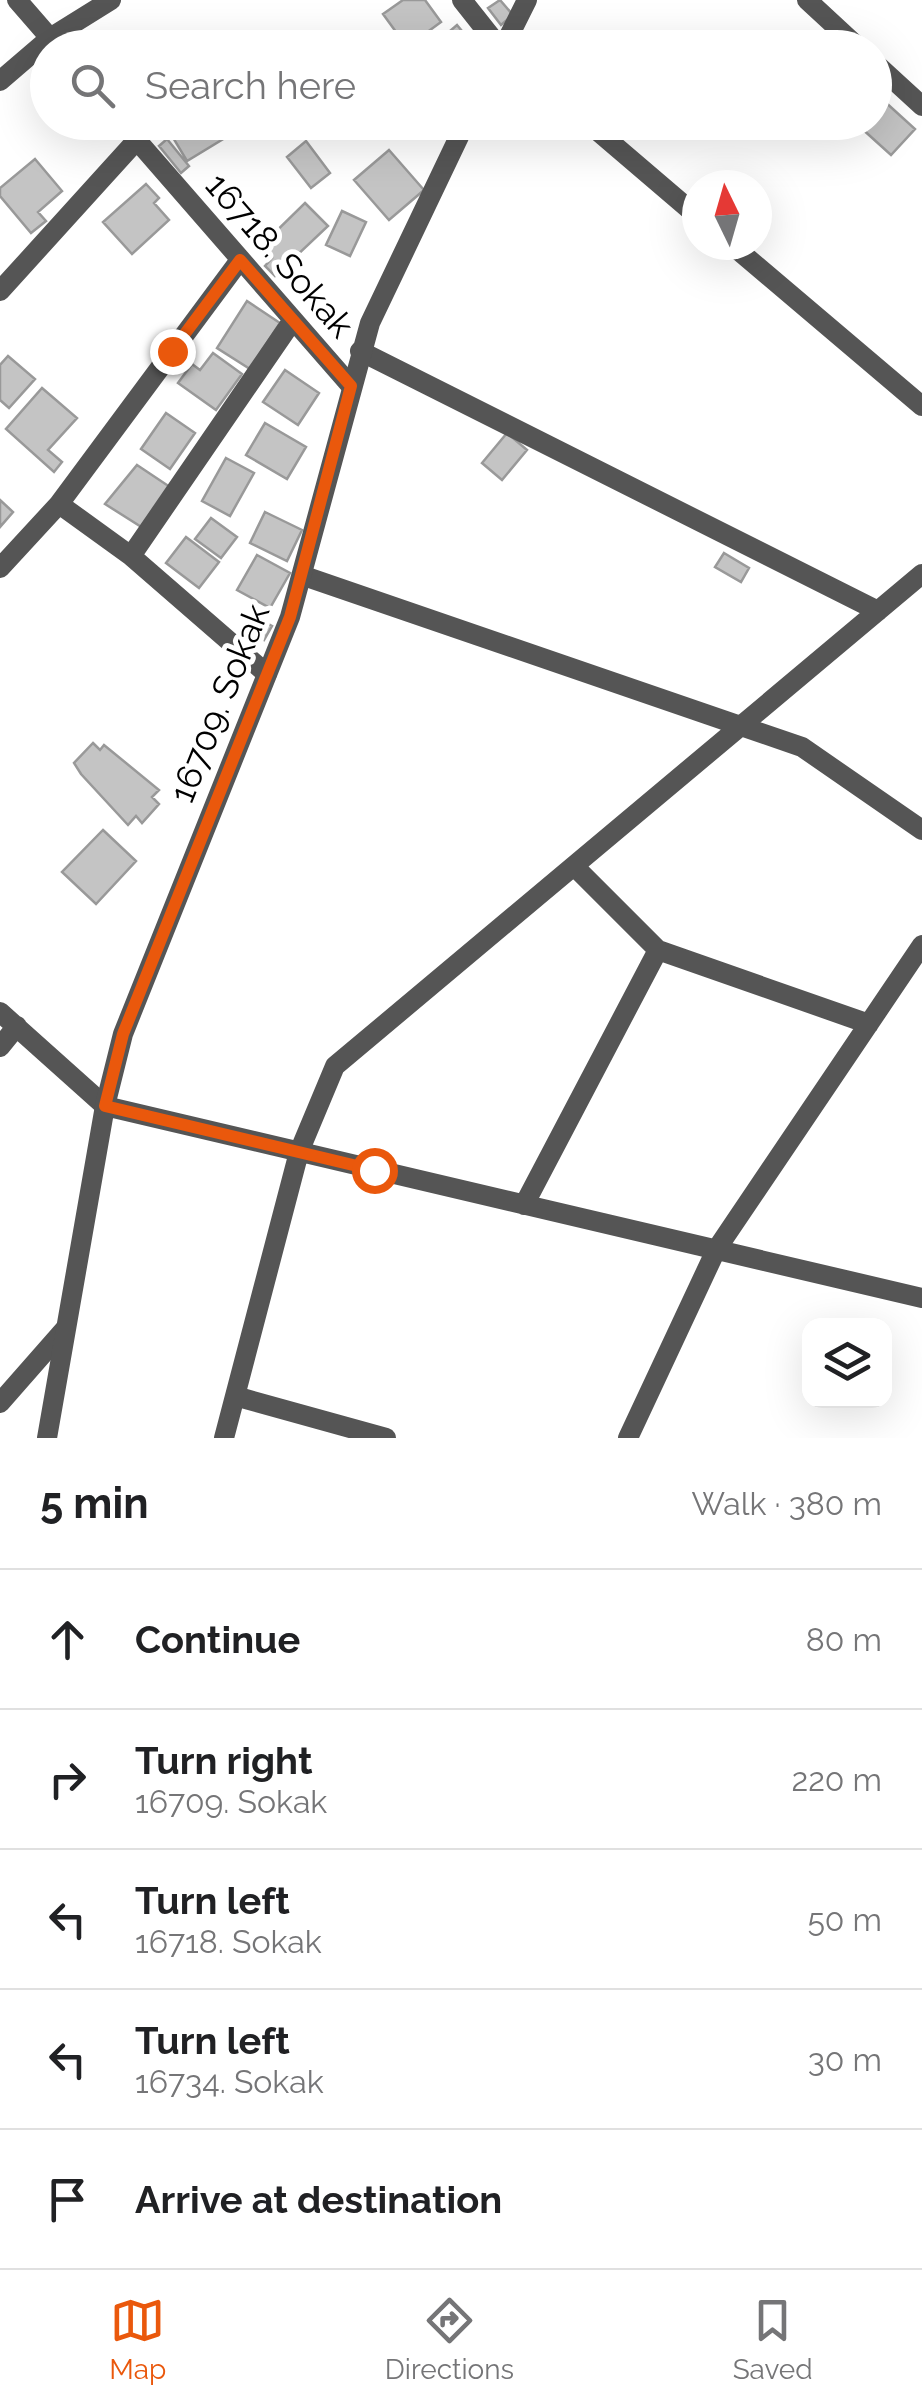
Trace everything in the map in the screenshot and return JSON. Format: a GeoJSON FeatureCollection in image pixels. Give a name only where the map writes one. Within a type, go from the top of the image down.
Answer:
{"type":"FeatureCollection","features":[{"type":"Feature","properties":{"kind":"street"},"geometry":{"type":"LineString","coordinates":[[17,0],[43,30]]}},
{"type":"Feature","properties":{"kind":"street"},"geometry":{"type":"LineString","coordinates":[[71,30],[111,0]]}},
{"type":"Feature","properties":{"kind":"street"},"geometry":{"type":"LineString","coordinates":[[462,0],[486,30]]}},
{"type":"Feature","properties":{"kind":"street"},"geometry":{"type":"LineString","coordinates":[[510,30],[526,0]]}},
{"type":"Feature","properties":{"kind":"street"},"geometry":{"type":"LineString","coordinates":[[809,1],[839,30]]}},
{"type":"Feature","properties":{"kind":"street"},"geometry":{"type":"LineString","coordinates":[[0,81],[30,60]]}},
{"type":"Feature","properties":{"kind":"street"},"geometry":{"type":"LineString","coordinates":[[892,78],[922,106]]}},
{"type":"Feature","properties":{"kind":"street","name":"16709. Sokak"},"geometry":{"type":"LineString","coordinates":[[48,1438],[105,1106],[123,1034],[304,576],[360,351],[457,140]]}},
{"type":"Feature","properties":{"kind":"street"},"geometry":{"type":"LineString","coordinates":[[608,140],[682,203]]}},
{"type":"Feature","properties":{"kind":"street"},"geometry":{"type":"LineString","coordinates":[[0,291],[136,141]]}},
{"type":"Feature","properties":{"kind":"street","name":"16718. Sokak"},"geometry":{"type":"LineString","coordinates":[[136,141],[351,386]]}},
{"type":"Feature","properties":{"kind":"street"},"geometry":{"type":"LineString","coordinates":[[0,568],[59,504],[240,260]]}},
{"type":"Feature","properties":{"kind":"street"},"geometry":{"type":"LineString","coordinates":[[750,260],[922,406]]}},
{"type":"Feature","properties":{"kind":"street"},"geometry":{"type":"LineString","coordinates":[[130,556],[293,320]]}},
{"type":"Feature","properties":{"kind":"street"},"geometry":{"type":"LineString","coordinates":[[360,351],[878,611]]}},
{"type":"Feature","properties":{"kind":"street"},"geometry":{"type":"LineString","coordinates":[[59,504],[130,556],[268,674]]}},
{"type":"Feature","properties":{"kind":"street"},"geometry":{"type":"LineString","coordinates":[[224,1438],[299,1152],[335,1066],[922,574]]}},
{"type":"Feature","properties":{"kind":"street"},"geometry":{"type":"LineString","coordinates":[[304,576],[802,747],[922,830]]}},
{"type":"Feature","properties":{"kind":"street"},"geometry":{"type":"LineString","coordinates":[[574,866],[658,950],[869,1024]]}},
{"type":"Feature","properties":{"kind":"street"},"geometry":{"type":"LineString","coordinates":[[628,1438],[716,1250],[922,946]]}},
{"type":"Feature","properties":{"kind":"street"},"geometry":{"type":"LineString","coordinates":[[524,1205],[658,950]]}},
{"type":"Feature","properties":{"kind":"street"},"geometry":{"type":"LineString","coordinates":[[0,1012],[105,1106],[922,1298]]}},
{"type":"Feature","properties":{"kind":"street"},"geometry":{"type":"LineString","coordinates":[[0,1046],[17,1026]]}},
{"type":"Feature","properties":{"kind":"street"},"geometry":{"type":"LineString","coordinates":[[0,1403],[64,1330]]}},
{"type":"Feature","properties":{"kind":"street"},"geometry":{"type":"LineString","coordinates":[[235,1396],[386,1438]]}},
{"type":"Feature","properties":{"kind":"building"},"geometry":{"type":"Polygon","coordinates":[[[403,0],[425,0],[441,22],[430,30],[395,30],[383,14],[403,0]]]}},
{"type":"Feature","properties":{"kind":"building"},"geometry":{"type":"Polygon","coordinates":[[[500,0],[513,15],[501,25],[488,8],[500,0]]]}},
{"type":"Feature","properties":{"kind":"building"},"geometry":{"type":"Polygon","coordinates":[[[892,108],[915,129],[891,155],[874,140],[892,140],[892,108]]]}},
{"type":"Feature","properties":{"kind":"building"},"geometry":{"type":"Polygon","coordinates":[[[168,140],[189,166],[181,173],[159,146],[168,140]]]}},
{"type":"Feature","properties":{"kind":"building"},"geometry":{"type":"Polygon","coordinates":[[[174,140],[222,140],[187,161],[174,140]]]}},
{"type":"Feature","properties":{"kind":"building"},"geometry":{"type":"Polygon","coordinates":[[[306,141],[330,173],[311,188],[287,157],[306,141]]]}},
{"type":"Feature","properties":{"kind":"building"},"geometry":{"type":"Polygon","coordinates":[[[389,150],[424,190],[389,220],[354,180],[389,150]]]}},
{"type":"Feature","properties":{"kind":"building"},"geometry":{"type":"Polygon","coordinates":[[[35,159],[62,191],[38,212],[46,221],[31,233],[0,196],[0,188],[35,159]]]}},
{"type":"Feature","properties":{"kind":"building"},"geometry":{"type":"Polygon","coordinates":[[[146,184],[159,198],[154,203],[169,220],[132,254],[103,222],[146,184]]]}},
{"type":"Feature","properties":{"kind":"building"},"geometry":{"type":"Polygon","coordinates":[[[305,203],[328,226],[275,276],[265,266],[272,258],[261,246],[305,203]]]}},
{"type":"Feature","properties":{"kind":"building"},"geometry":{"type":"Polygon","coordinates":[[[342,211],[366,222],[350,256],[326,245],[342,211]]]}},
{"type":"Feature","properties":{"kind":"building"},"geometry":{"type":"Polygon","coordinates":[[[247,301],[280,323],[250,369],[217,348],[247,301]]]}},
{"type":"Feature","properties":{"kind":"building"},"geometry":{"type":"Polygon","coordinates":[[[213,353],[242,374],[216,410],[178,383],[192,364],[200,370],[213,353]]]}},
{"type":"Feature","properties":{"kind":"building"},"geometry":{"type":"Polygon","coordinates":[[[8,356],[35,379],[9,408],[0,400],[0,365],[8,356]]]}},
{"type":"Feature","properties":{"kind":"building"},"geometry":{"type":"Polygon","coordinates":[[[285,370],[319,393],[298,425],[263,402],[285,370]]]}},
{"type":"Feature","properties":{"kind":"building"},"geometry":{"type":"Polygon","coordinates":[[[42,388],[77,418],[48,450],[62,462],[54,472],[6,429],[42,388]]]}},
{"type":"Feature","properties":{"kind":"building"},"geometry":{"type":"Polygon","coordinates":[[[166,413],[195,433],[170,469],[141,449],[166,413]]]}},
{"type":"Feature","properties":{"kind":"building"},"geometry":{"type":"Polygon","coordinates":[[[265,423],[306,447],[287,479],[246,455],[265,423]]]}},
{"type":"Feature","properties":{"kind":"building"},"geometry":{"type":"Polygon","coordinates":[[[507,433],[527,450],[502,480],[482,463],[507,433]]]}},
{"type":"Feature","properties":{"kind":"building"},"geometry":{"type":"Polygon","coordinates":[[[226,458],[254,473],[230,516],[202,501],[226,458]]]}},
{"type":"Feature","properties":{"kind":"building"},"geometry":{"type":"Polygon","coordinates":[[[137,465],[170,487],[143,528],[105,504],[137,465]]]}},
{"type":"Feature","properties":{"kind":"building"},"geometry":{"type":"Polygon","coordinates":[[[0,500],[13,512],[0,527],[0,500]]]}},
{"type":"Feature","properties":{"kind":"building"},"geometry":{"type":"Polygon","coordinates":[[[265,512],[302,530],[287,561],[250,543],[265,512]]]}},
{"type":"Feature","properties":{"kind":"building"},"geometry":{"type":"Polygon","coordinates":[[[211,518],[237,537],[221,558],[195,539],[211,518]]]}},
{"type":"Feature","properties":{"kind":"building"},"geometry":{"type":"Polygon","coordinates":[[[186,537],[219,562],[199,588],[166,563],[186,537]]]}},
{"type":"Feature","properties":{"kind":"building"},"geometry":{"type":"Polygon","coordinates":[[[724,553],[749,568],[741,582],[715,567],[724,553]]]}},
{"type":"Feature","properties":{"kind":"building"},"geometry":{"type":"Polygon","coordinates":[[[257,555],[290,573],[270,608],[237,590],[257,555]]]}},
{"type":"Feature","properties":{"kind":"building"},"geometry":{"type":"Polygon","coordinates":[[[253,616],[272,626],[264,640],[246,630],[253,616]]]}},
{"type":"Feature","properties":{"kind":"building"},"geometry":{"type":"Polygon","coordinates":[[[93,743],[100,750],[104,745],[159,790],[152,797],[159,804],[142,823],[136,816],[128,825],[74,763],[93,743]]]}},
{"type":"Feature","properties":{"kind":"building"},"geometry":{"type":"Polygon","coordinates":[[[103,830],[136,861],[96,904],[62,872],[103,830]]]}},
{"type":"Feature","properties":{"kind":"route"},"geometry":{"type":"LineString","coordinates":[[172,351],[240,260],[351,386],[304,576],[290,617],[123,1034],[105,1106],[374,1170]]}}]}
